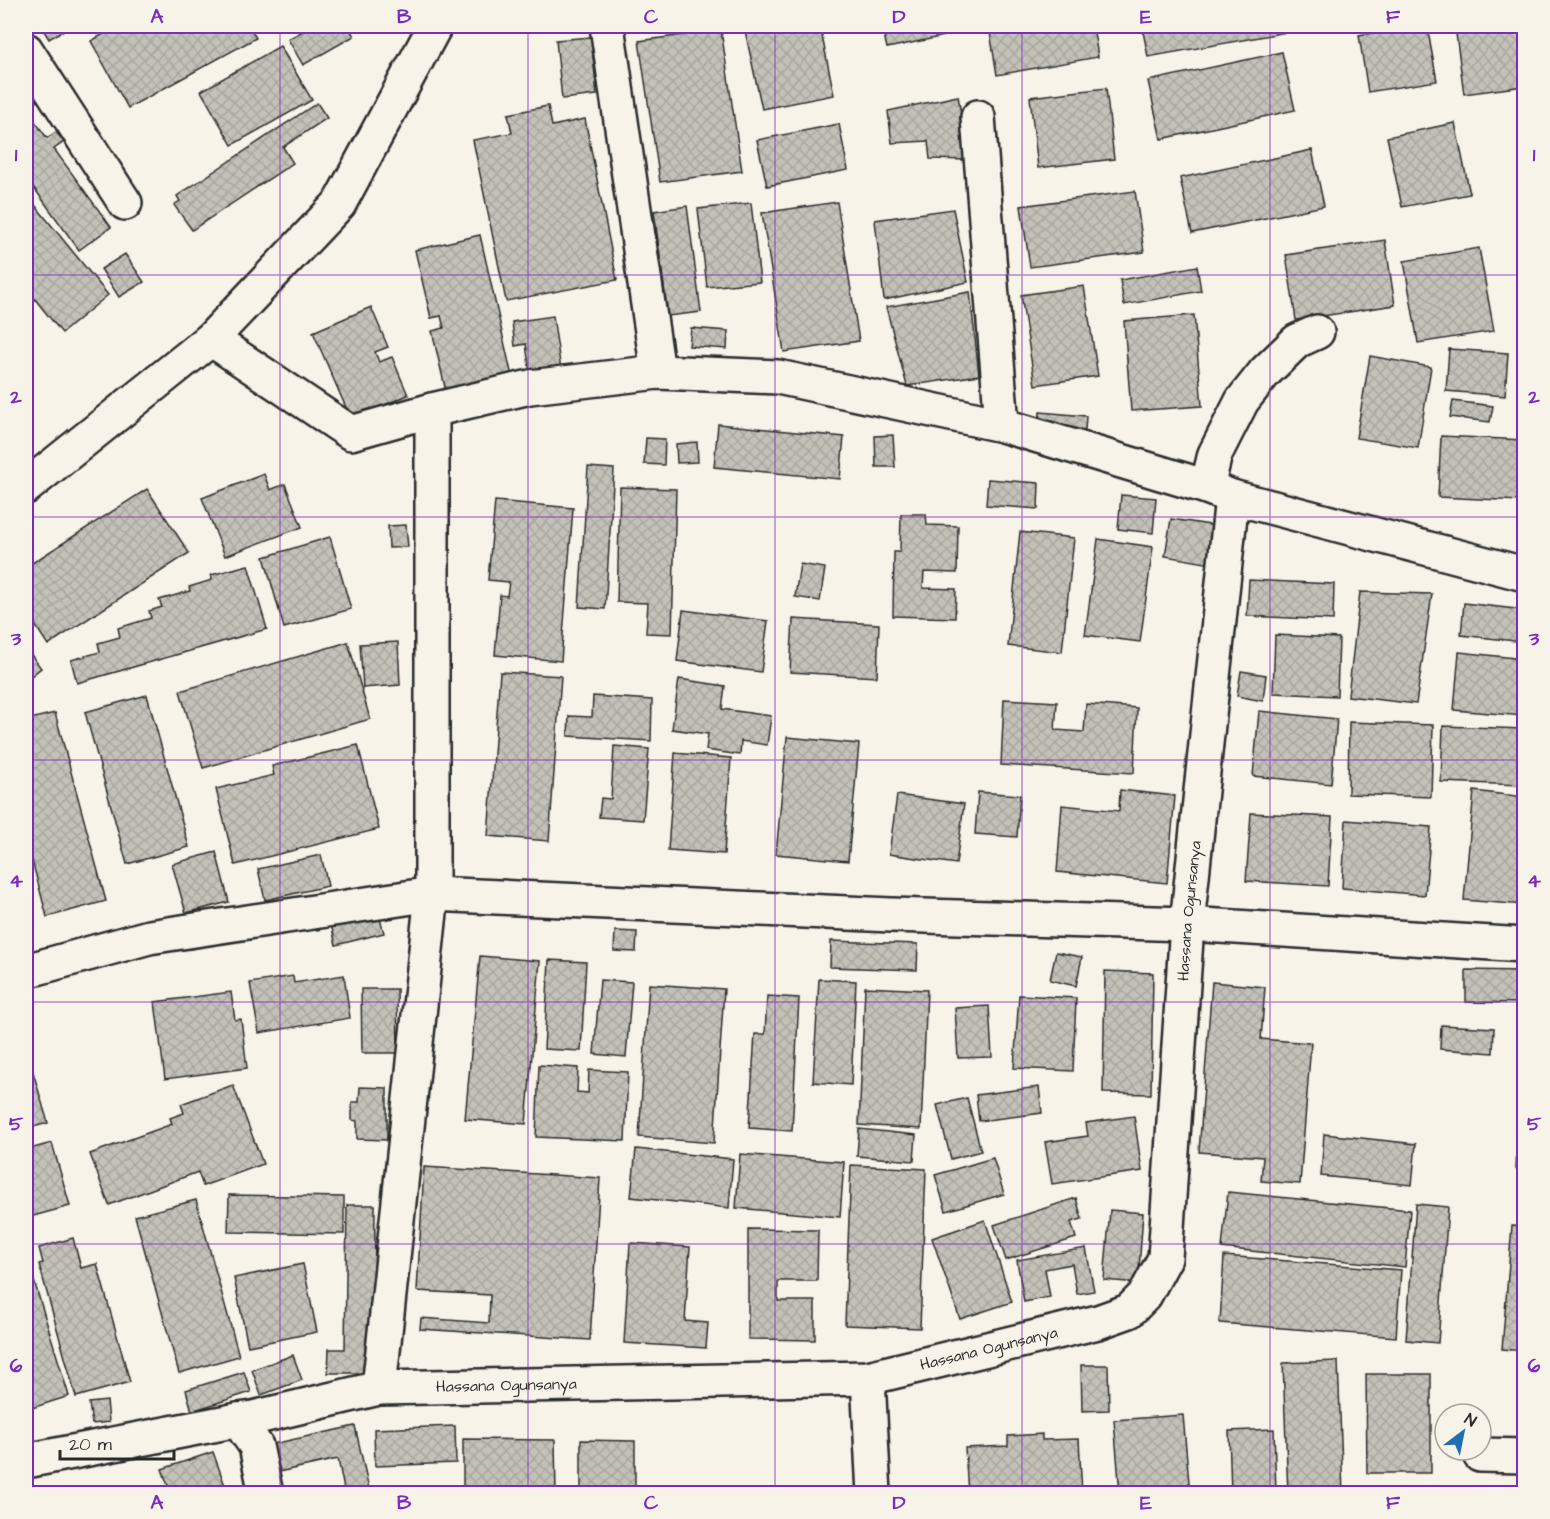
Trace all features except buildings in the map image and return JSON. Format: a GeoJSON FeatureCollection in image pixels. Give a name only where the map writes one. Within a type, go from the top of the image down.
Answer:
{"type":"FeatureCollection","features":[{"type":"Feature","properties":{"kind":"street"},"geometry":{"type":"LineString","coordinates":[[26,487],[211,339],[339,204],[435,26]]}},
{"type":"Feature","properties":{"kind":"street"},"geometry":{"type":"LineString","coordinates":[[607,26],[658,372]]}},
{"type":"Feature","properties":{"kind":"street"},"geometry":{"type":"LineString","coordinates":[[26,50],[125,203]]}},
{"type":"Feature","properties":{"kind":"street"},"geometry":{"type":"LineString","coordinates":[[978,117],[1002,425]]}},
{"type":"Feature","properties":{"kind":"street","name":"Hassana Ogunsanya"},"geometry":{"type":"LineString","coordinates":[[26,1461],[253,1418],[378,1388],[868,1378],[1098,1322],[1129,1311],[1145,1295],[1165,1258],[1219,492],[1215,454],[1242,401],[1265,372],[1298,341],[1317,332]]}},
{"type":"Feature","properties":{"kind":"street"},"geometry":{"type":"LineString","coordinates":[[211,339],[351,433],[432,410],[530,387],[658,372],[778,377],[1002,425],[1219,492],[1524,574]]}},
{"type":"Feature","properties":{"kind":"street"},"geometry":{"type":"LineString","coordinates":[[378,1388],[432,894],[432,410]]}},
{"type":"Feature","properties":{"kind":"street"},"geometry":{"type":"LineString","coordinates":[[26,971],[149,937],[432,894],[879,914],[1187,924],[1524,945]]}},
{"type":"Feature","properties":{"kind":"street"},"geometry":{"type":"LineString","coordinates":[[868,1378],[874,1494]]}},
{"type":"Feature","properties":{"kind":"street"},"geometry":{"type":"LineString","coordinates":[[238,1420],[256,1446],[266,1494]]}},
{"type":"Feature","properties":{"kind":"street"},"geometry":{"type":"LineString","coordinates":[[1493,1455],[1524,1456]]}}]}
